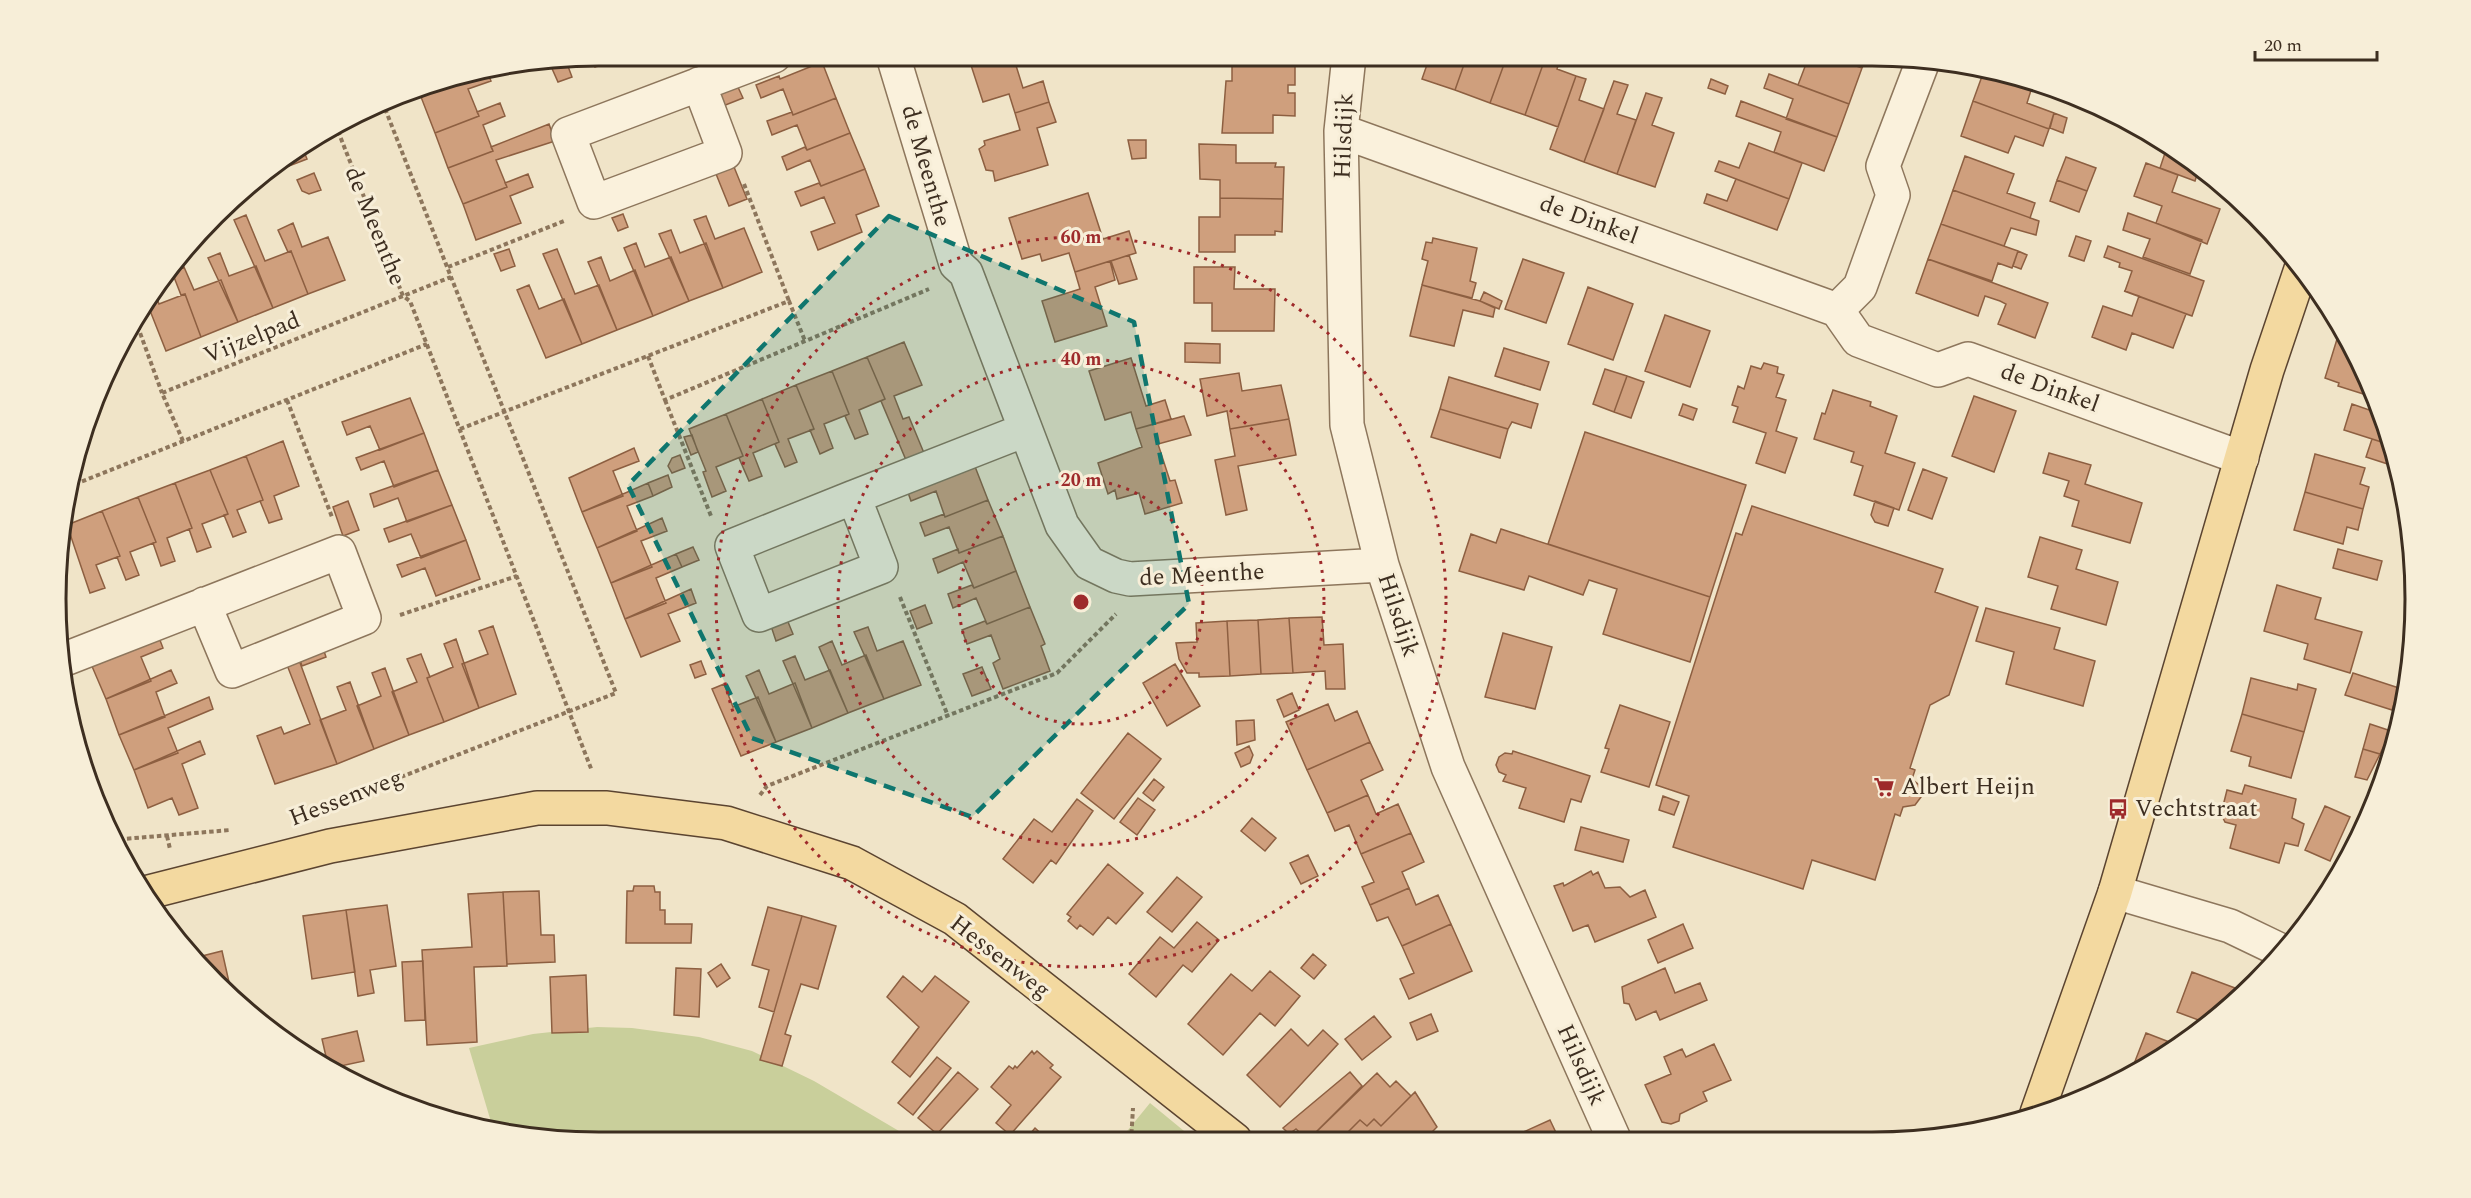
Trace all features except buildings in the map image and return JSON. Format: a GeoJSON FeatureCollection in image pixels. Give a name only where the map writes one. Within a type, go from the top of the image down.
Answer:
{"type":"FeatureCollection","features":[{"type":"Feature","properties":{"kind":"main road"},"geometry":{"type":"LineString","coordinates":[[2040,1105],[2115,892],[2242,458],[2298,279]]}},
{"type":"Feature","properties":{"kind":"main road","name":"Hessenweg"},"geometry":{"type":"LineString","coordinates":[[153,891],[330,846],[537,808],[607,808],[734,825],[852,862],[955,919],[1225,1132]]}},
{"type":"Feature","properties":{"kind":"street"},"geometry":{"type":"LineString","coordinates":[[699,84],[725,153],[594,202],[568,134],[699,84],[747,66]]}},
{"type":"Feature","properties":{"kind":"street","name":"de Meenthe"},"geometry":{"type":"LineString","coordinates":[[896,66],[944,216],[944,230],[956,264],[966,273],[1062,525],[1089,563],[1116,576],[1130,579],[1382,565]]}},
{"type":"Feature","properties":{"kind":"street","name":"Hilsdijk"},"geometry":{"type":"LineString","coordinates":[[1348,66],[1341,131],[1347,425],[1382,565],[1448,767],[1611,1132]]}},
{"type":"Feature","properties":{"kind":"street"},"geometry":{"type":"LineString","coordinates":[[1837,310],[1860,287],[1893,195],[1883,166],[1920,68]]}},
{"type":"Feature","properties":{"kind":"street","name":"de Dinkel"},"geometry":{"type":"LineString","coordinates":[[1341,131],[1837,310],[1858,340],[1938,370],[1968,359],[2242,458]]}},
{"type":"Feature","properties":{"kind":"street"},"geometry":{"type":"LineString","coordinates":[[854,497],[881,567],[759,615],[732,546],[854,497],[1025,430]]}},
{"type":"Feature","properties":{"kind":"street"},"geometry":{"type":"LineString","coordinates":[[70,657],[204,604],[339,552],[364,618],[232,670],[204,604]]}},
{"type":"Feature","properties":{"kind":"street"},"geometry":{"type":"LineString","coordinates":[[2115,892],[2230,926],[2275,948]]}},
{"type":"Feature","properties":{"kind":"path"},"geometry":{"type":"LineString","coordinates":[[386,111],[452,277]]}},
{"type":"Feature","properties":{"kind":"path","name":"de Meenthe"},"geometry":{"type":"LineString","coordinates":[[339,133],[403,296],[452,277]]}},
{"type":"Feature","properties":{"kind":"path"},"geometry":{"type":"LineString","coordinates":[[725,153],[735,160],[806,341]]}},
{"type":"Feature","properties":{"kind":"path"},"geometry":{"type":"LineString","coordinates":[[447,267],[583,213],[594,202]]}},
{"type":"Feature","properties":{"kind":"path"},"geometry":{"type":"LineString","coordinates":[[665,400],[966,273]]}},
{"type":"Feature","properties":{"kind":"path","name":"Hessenweg"},"geometry":{"type":"LineString","coordinates":[[318,809],[616,693],[452,277]]}},
{"type":"Feature","properties":{"kind":"path"},"geometry":{"type":"LineString","coordinates":[[403,296],[411,301],[607,808]]}},
{"type":"Feature","properties":{"kind":"path","name":"Vijzelpad"},"geometry":{"type":"LineString","coordinates":[[162,393],[403,296]]}},
{"type":"Feature","properties":{"kind":"path"},"geometry":{"type":"LineString","coordinates":[[460,429],[789,301]]}},
{"type":"Feature","properties":{"kind":"path"},"geometry":{"type":"LineString","coordinates":[[139,329],[162,393],[183,441]]}},
{"type":"Feature","properties":{"kind":"path"},"geometry":{"type":"LineString","coordinates":[[79,483],[427,344]]}},
{"type":"Feature","properties":{"kind":"path"},"geometry":{"type":"LineString","coordinates":[[648,356],[720,539],[732,546]]}},
{"type":"Feature","properties":{"kind":"path"},"geometry":{"type":"LineString","coordinates":[[287,400],[339,537],[339,552]]}},
{"type":"Feature","properties":{"kind":"path"},"geometry":{"type":"LineString","coordinates":[[881,567],[891,572],[948,716]]}},
{"type":"Feature","properties":{"kind":"path"},"geometry":{"type":"LineString","coordinates":[[364,618],[380,621],[517,576]]}},
{"type":"Feature","properties":{"kind":"path"},"geometry":{"type":"LineString","coordinates":[[734,825],[767,786],[1057,673],[1125,605],[1130,579]]}},
{"type":"Feature","properties":{"kind":"path"},"geometry":{"type":"LineString","coordinates":[[123,839],[231,830]]}},
{"type":"Feature","properties":{"kind":"highlighted area"},"geometry":{"type":"Polygon","coordinates":[[[889,216],[1134,322],[1189,604],[972,817],[752,738],[628,485],[889,216]]]}},
{"type":"Feature","properties":{"kind":"green space"},"geometry":{"type":"Polygon","coordinates":[[[597,1027],[632,1028],[699,1037],[752,1051],[814,1081],[901,1132],[599,1132],[564,1131],[491,1121],[469,1048],[533,1034],[597,1027]]]}},
{"type":"Feature","properties":{"kind":"green space"},"geometry":{"type":"Polygon","coordinates":[[[1150,1103],[1185,1132],[1126,1132],[1150,1103]]]}},
{"type":"Feature","properties":{"kind":"place","name":"Albert Heijn"},"geometry":{"type":"Point","coordinates":[1884,787]}},
{"type":"Feature","properties":{"kind":"place","name":"Vechtstraat"},"geometry":{"type":"Point","coordinates":[2118,809]}}]}
